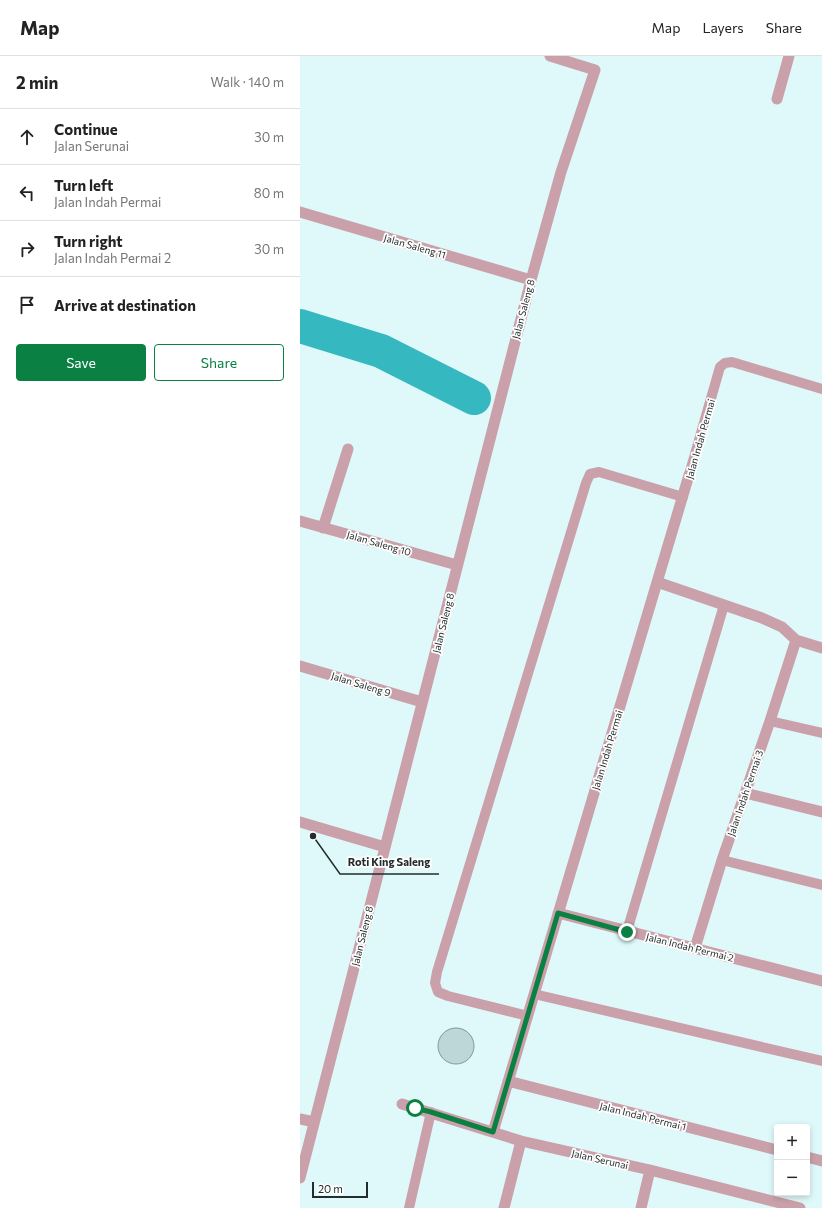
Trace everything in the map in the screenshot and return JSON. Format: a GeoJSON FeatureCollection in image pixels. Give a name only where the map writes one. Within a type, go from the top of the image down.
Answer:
{"type":"FeatureCollection","features":[{"type":"Feature","properties":{"kind":"street","name":"Jalan Saleng 8"},"geometry":{"type":"LineString","coordinates":[[300,1178],[531,280],[561,172],[595,70],[550,56]]}},
{"type":"Feature","properties":{"kind":"street"},"geometry":{"type":"LineString","coordinates":[[777,99],[789,56]]}},
{"type":"Feature","properties":{"kind":"street","name":"Jalan Saleng 11"},"geometry":{"type":"LineString","coordinates":[[300,212],[531,280]]}},
{"type":"Feature","properties":{"kind":"street"},"geometry":{"type":"LineString","coordinates":[[323,528],[348,449]]}},
{"type":"Feature","properties":{"kind":"street","name":"Jalan Indah Permai"},"geometry":{"type":"LineString","coordinates":[[493,1132],[689,475]]}},
{"type":"Feature","properties":{"kind":"street","name":"Jalan Saleng 10"},"geometry":{"type":"LineString","coordinates":[[300,521],[457,565]]}},
{"type":"Feature","properties":{"kind":"street"},"geometry":{"type":"LineString","coordinates":[[658,582],[762,618],[782,627],[796,640],[822,648]]}},
{"type":"Feature","properties":{"kind":"street","name":"Jalan Indah Permai 3"},"geometry":{"type":"LineString","coordinates":[[695,948],[722,860],[796,640]]}},
{"type":"Feature","properties":{"kind":"street","name":"Jalan Saleng 9"},"geometry":{"type":"LineString","coordinates":[[300,666],[422,702]]}},
{"type":"Feature","properties":{"kind":"street"},"geometry":{"type":"LineString","coordinates":[[745,793],[822,812]]}},
{"type":"Feature","properties":{"kind":"street"},"geometry":{"type":"LineString","coordinates":[[300,822],[385,847]]}},
{"type":"Feature","properties":{"kind":"street","name":"Jalan Indah Permai 2"},"geometry":{"type":"LineString","coordinates":[[558,913],[822,981]]}},
{"type":"Feature","properties":{"kind":"street","name":"Jalan Indah Permai 1"},"geometry":{"type":"LineString","coordinates":[[508,1082],[774,1149]]}},
{"type":"Feature","properties":{"kind":"street","name":"Jalan Serunai"},"geometry":{"type":"LineString","coordinates":[[402,1104],[521,1141],[650,1170],[767,1204],[800,1208]]}},
{"type":"Feature","properties":{"kind":"street"},"geometry":{"type":"LineString","coordinates":[[300,1119],[314,1122]]}},
{"type":"Feature","properties":{"kind":"street"},"geometry":{"type":"LineString","coordinates":[[504,1208],[521,1141]]}},
{"type":"Feature","properties":{"kind":"street"},"geometry":{"type":"LineString","coordinates":[[810,1158],[822,1161]]}},
{"type":"Feature","properties":{"kind":"street"},"geometry":{"type":"LineString","coordinates":[[641,1208],[650,1170]]}},
{"type":"Feature","properties":{"kind":"lane","name":"Jalan Indah Permai"},"geometry":{"type":"LineString","coordinates":[[689,475],[720,368],[725,363],[732,362],[822,389]]}},
{"type":"Feature","properties":{"kind":"lane"},"geometry":{"type":"LineString","coordinates":[[528,1016],[448,996],[438,992],[436,983],[437,972],[586,482],[590,474],[599,472],[683,497]]}},
{"type":"Feature","properties":{"kind":"lane"},"geometry":{"type":"LineString","coordinates":[[627,932],[724,605]]}},
{"type":"Feature","properties":{"kind":"lane"},"geometry":{"type":"LineString","coordinates":[[770,721],[822,733]]}},
{"type":"Feature","properties":{"kind":"lane"},"geometry":{"type":"LineString","coordinates":[[722,860],[822,885]]}},
{"type":"Feature","properties":{"kind":"lane"},"geometry":{"type":"LineString","coordinates":[[534,994],[822,1061]]}},
{"type":"Feature","properties":{"kind":"lane"},"geometry":{"type":"LineString","coordinates":[[409,1208],[431,1112]]}},
{"type":"Feature","properties":{"kind":"building"},"geometry":{"type":"Polygon","coordinates":[[[456,1028],[469,1033],[474,1046],[469,1059],[456,1064],[443,1059],[438,1046],[443,1033],[456,1028]]]}},
{"type":"Feature","properties":{"kind":"waterway"},"geometry":{"type":"LineString","coordinates":[[300,326],[381,351],[474,398]]}},
{"type":"Feature","properties":{"kind":"place","name":"Roti King Saleng"},"geometry":{"type":"Point","coordinates":[313,836]}},
{"type":"Feature","properties":{"kind":"route"},"geometry":{"type":"LineString","coordinates":[[415,1108],[493,1132],[558,913],[627,932]]}}]}
